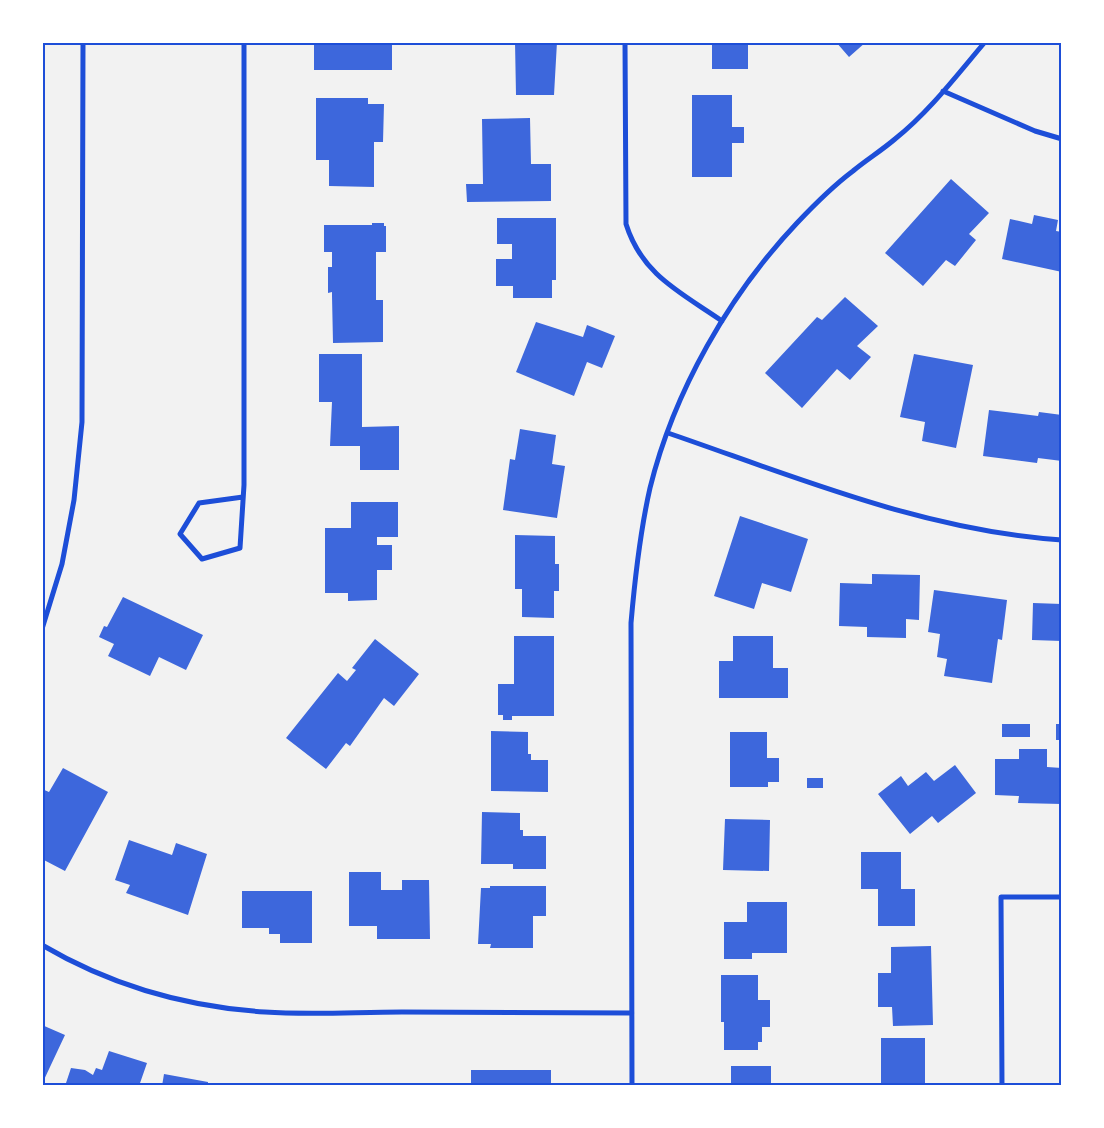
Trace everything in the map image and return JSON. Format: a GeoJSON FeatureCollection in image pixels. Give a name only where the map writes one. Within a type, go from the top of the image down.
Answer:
{"type":"FeatureCollection","features":[{"type":"Feature","properties":{"kind":"street"},"geometry":{"type":"LineString","coordinates":[[42,629],[62,564],[74,500],[82,422],[83,42]]}},
{"type":"Feature","properties":{"kind":"street"},"geometry":{"type":"LineString","coordinates":[[243,497],[199,503],[180,534],[202,559],[240,548],[243,497],[244,42]]}},
{"type":"Feature","properties":{"kind":"street"},"geometry":{"type":"LineString","coordinates":[[625,42],[626,224],[632,242],[644,263],[658,276],[722,321]]}},
{"type":"Feature","properties":{"kind":"street"},"geometry":{"type":"LineString","coordinates":[[632,1086],[632,623],[637,560],[650,487],[668,433],[695,369],[722,321],[756,270],[798,222],[852,172],[896,139],[943,92],[985,42]]}},
{"type":"Feature","properties":{"kind":"street"},"geometry":{"type":"LineString","coordinates":[[943,92],[1035,131],[1062,139]]}},
{"type":"Feature","properties":{"kind":"street"},"geometry":{"type":"LineString","coordinates":[[668,433],[883,506],[964,527],[1027,538],[1062,540]]}},
{"type":"Feature","properties":{"kind":"street"},"geometry":{"type":"LineString","coordinates":[[1002,1086],[1001,897],[1062,897]]}},
{"type":"Feature","properties":{"kind":"street"},"geometry":{"type":"LineString","coordinates":[[42,945],[63,957],[119,982],[153,993],[204,1005],[266,1012],[632,1013]]}},
{"type":"Feature","properties":{"kind":"building"},"geometry":{"type":"Polygon","coordinates":[[[314,42],[392,42],[392,70],[314,70],[314,42]]]}},
{"type":"Feature","properties":{"kind":"building"},"geometry":{"type":"Polygon","coordinates":[[[515,42],[557,42],[554,95],[516,95],[515,42]]]}},
{"type":"Feature","properties":{"kind":"building"},"geometry":{"type":"Polygon","coordinates":[[[712,42],[748,42],[748,69],[712,69],[712,42]]]}},
{"type":"Feature","properties":{"kind":"building"},"geometry":{"type":"Polygon","coordinates":[[[836,42],[866,42],[849,57],[836,42]]]}},
{"type":"Feature","properties":{"kind":"building"},"geometry":{"type":"Polygon","coordinates":[[[692,95],[732,95],[732,127],[744,127],[744,143],[732,143],[732,177],[692,177],[692,95]]]}},
{"type":"Feature","properties":{"kind":"building"},"geometry":{"type":"Polygon","coordinates":[[[316,98],[368,98],[368,104],[384,104],[383,142],[374,142],[374,187],[329,186],[329,160],[316,160],[316,98]]]}},
{"type":"Feature","properties":{"kind":"building"},"geometry":{"type":"Polygon","coordinates":[[[530,118],[531,164],[551,164],[551,201],[467,202],[466,184],[483,184],[482,119],[530,118]]]}},
{"type":"Feature","properties":{"kind":"building"},"geometry":{"type":"Polygon","coordinates":[[[951,179],[989,213],[969,234],[976,240],[955,266],[946,260],[923,286],[885,253],[951,179]]]}},
{"type":"Feature","properties":{"kind":"building"},"geometry":{"type":"Polygon","coordinates":[[[1034,215],[1058,220],[1056,231],[1062,232],[1062,272],[1002,259],[1010,219],[1032,224],[1034,215]]]}},
{"type":"Feature","properties":{"kind":"building"},"geometry":{"type":"Polygon","coordinates":[[[497,218],[556,218],[556,280],[552,280],[552,298],[513,298],[513,286],[496,286],[496,259],[512,259],[512,244],[497,244],[497,218]]]}},
{"type":"Feature","properties":{"kind":"building"},"geometry":{"type":"Polygon","coordinates":[[[372,223],[384,223],[384,226],[386,226],[386,252],[376,252],[376,300],[383,300],[383,342],[333,343],[332,292],[328,293],[328,267],[332,267],[332,252],[324,252],[324,225],[372,225],[372,223]]]}},
{"type":"Feature","properties":{"kind":"building"},"geometry":{"type":"Polygon","coordinates":[[[845,297],[878,326],[857,346],[871,357],[850,380],[837,369],[802,408],[765,373],[817,317],[822,320],[845,297]]]}},
{"type":"Feature","properties":{"kind":"building"},"geometry":{"type":"Polygon","coordinates":[[[536,322],[583,337],[587,325],[615,336],[602,368],[587,362],[574,396],[516,372],[536,322]]]}},
{"type":"Feature","properties":{"kind":"building"},"geometry":{"type":"Polygon","coordinates":[[[319,354],[362,354],[362,427],[399,426],[399,470],[360,470],[360,446],[330,446],[332,402],[319,402],[319,354]]]}},
{"type":"Feature","properties":{"kind":"building"},"geometry":{"type":"Polygon","coordinates":[[[914,354],[973,365],[956,448],[922,441],[925,422],[900,417],[914,354]]]}},
{"type":"Feature","properties":{"kind":"building"},"geometry":{"type":"Polygon","coordinates":[[[989,410],[1038,416],[1039,412],[1062,415],[1062,461],[1038,458],[1037,463],[983,456],[989,410]]]}},
{"type":"Feature","properties":{"kind":"building"},"geometry":{"type":"Polygon","coordinates":[[[520,429],[556,435],[552,464],[565,466],[557,518],[503,510],[510,459],[515,460],[520,429]]]}},
{"type":"Feature","properties":{"kind":"building"},"geometry":{"type":"Polygon","coordinates":[[[351,502],[398,502],[398,537],[377,537],[377,545],[392,545],[392,570],[377,570],[377,600],[348,601],[348,593],[325,593],[325,528],[351,528],[351,502]]]}},
{"type":"Feature","properties":{"kind":"building"},"geometry":{"type":"Polygon","coordinates":[[[740,516],[808,539],[791,592],[762,583],[754,609],[714,596],[740,516]]]}},
{"type":"Feature","properties":{"kind":"building"},"geometry":{"type":"Polygon","coordinates":[[[515,535],[555,536],[555,564],[559,564],[559,591],[554,591],[554,618],[522,617],[522,589],[515,589],[515,535]]]}},
{"type":"Feature","properties":{"kind":"building"},"geometry":{"type":"Polygon","coordinates":[[[872,574],[920,575],[919,620],[906,619],[906,638],[867,637],[867,627],[839,626],[840,583],[872,584],[872,574]]]}},
{"type":"Feature","properties":{"kind":"building"},"geometry":{"type":"Polygon","coordinates":[[[934,590],[1007,600],[1002,640],[998,639],[992,683],[944,676],[947,659],[937,657],[940,634],[928,632],[934,590]]]}},
{"type":"Feature","properties":{"kind":"building"},"geometry":{"type":"Polygon","coordinates":[[[123,597],[203,635],[186,670],[159,657],[150,676],[108,656],[114,644],[99,637],[104,626],[107,627],[123,597]]]}},
{"type":"Feature","properties":{"kind":"building"},"geometry":{"type":"Polygon","coordinates":[[[1033,603],[1062,604],[1062,641],[1032,640],[1033,603]]]}},
{"type":"Feature","properties":{"kind":"building"},"geometry":{"type":"Polygon","coordinates":[[[514,636],[554,636],[554,716],[512,716],[512,720],[503,720],[503,715],[498,715],[498,684],[514,684],[514,636]]]}},
{"type":"Feature","properties":{"kind":"building"},"geometry":{"type":"Polygon","coordinates":[[[733,636],[773,636],[773,668],[788,668],[788,698],[719,698],[719,661],[733,661],[733,636]]]}},
{"type":"Feature","properties":{"kind":"building"},"geometry":{"type":"Polygon","coordinates":[[[375,639],[419,674],[394,706],[384,698],[350,746],[346,743],[326,769],[286,738],[338,673],[347,681],[356,670],[352,668],[375,639]]]}},
{"type":"Feature","properties":{"kind":"building"},"geometry":{"type":"Polygon","coordinates":[[[1002,724],[1030,724],[1030,737],[1002,737],[1002,724]]]}},
{"type":"Feature","properties":{"kind":"building"},"geometry":{"type":"Polygon","coordinates":[[[1056,724],[1062,724],[1062,740],[1056,740],[1056,724]]]}},
{"type":"Feature","properties":{"kind":"building"},"geometry":{"type":"Polygon","coordinates":[[[491,731],[528,732],[528,754],[531,754],[531,760],[548,760],[548,792],[491,791],[491,731]]]}},
{"type":"Feature","properties":{"kind":"building"},"geometry":{"type":"Polygon","coordinates":[[[730,732],[767,732],[767,758],[779,758],[779,782],[768,782],[768,787],[730,787],[730,732]]]}},
{"type":"Feature","properties":{"kind":"building"},"geometry":{"type":"Polygon","coordinates":[[[1019,749],[1047,749],[1047,767],[1062,768],[1062,804],[1018,803],[1019,796],[995,795],[995,759],[1019,759],[1019,749]]]}},
{"type":"Feature","properties":{"kind":"building"},"geometry":{"type":"Polygon","coordinates":[[[955,765],[976,793],[938,823],[932,816],[910,834],[878,794],[901,776],[908,786],[926,772],[934,781],[955,765]]]}},
{"type":"Feature","properties":{"kind":"building"},"geometry":{"type":"Polygon","coordinates":[[[63,768],[108,792],[65,871],[42,859],[42,789],[49,792],[63,768]]]}},
{"type":"Feature","properties":{"kind":"building"},"geometry":{"type":"Polygon","coordinates":[[[807,778],[823,778],[823,788],[807,788],[807,778]]]}},
{"type":"Feature","properties":{"kind":"building"},"geometry":{"type":"Polygon","coordinates":[[[482,812],[520,813],[520,830],[523,830],[523,836],[546,836],[546,869],[513,869],[513,864],[481,864],[482,812]]]}},
{"type":"Feature","properties":{"kind":"building"},"geometry":{"type":"Polygon","coordinates":[[[725,819],[770,820],[769,871],[723,870],[725,819]]]}},
{"type":"Feature","properties":{"kind":"building"},"geometry":{"type":"Polygon","coordinates":[[[129,840],[172,855],[176,843],[207,854],[188,915],[126,893],[130,885],[115,880],[129,840]]]}},
{"type":"Feature","properties":{"kind":"building"},"geometry":{"type":"Polygon","coordinates":[[[861,852],[901,852],[901,889],[915,889],[915,926],[878,926],[878,889],[861,889],[861,852]]]}},
{"type":"Feature","properties":{"kind":"building"},"geometry":{"type":"Polygon","coordinates":[[[349,872],[381,872],[381,890],[402,890],[402,880],[429,880],[430,939],[377,939],[377,926],[349,926],[349,872]]]}},
{"type":"Feature","properties":{"kind":"building"},"geometry":{"type":"Polygon","coordinates":[[[490,886],[546,886],[546,916],[533,916],[533,948],[490,948],[491,944],[478,944],[481,888],[490,888],[490,886]]]}},
{"type":"Feature","properties":{"kind":"building"},"geometry":{"type":"Polygon","coordinates":[[[242,891],[312,891],[312,943],[280,943],[280,934],[269,934],[269,928],[242,928],[242,891]]]}},
{"type":"Feature","properties":{"kind":"building"},"geometry":{"type":"Polygon","coordinates":[[[747,902],[787,902],[787,953],[752,953],[752,959],[724,959],[724,922],[747,922],[747,902]]]}},
{"type":"Feature","properties":{"kind":"building"},"geometry":{"type":"Polygon","coordinates":[[[931,946],[933,1025],[893,1026],[892,1007],[878,1007],[878,973],[891,973],[891,947],[931,946]]]}},
{"type":"Feature","properties":{"kind":"building"},"geometry":{"type":"Polygon","coordinates":[[[721,975],[758,975],[758,1000],[770,1000],[770,1027],[762,1027],[762,1042],[758,1042],[758,1050],[724,1050],[724,1022],[721,1022],[721,975]]]}},
{"type":"Feature","properties":{"kind":"building"},"geometry":{"type":"Polygon","coordinates":[[[42,1025],[65,1035],[42,1084],[42,1025]]]}},
{"type":"Feature","properties":{"kind":"building"},"geometry":{"type":"Polygon","coordinates":[[[881,1038],[925,1038],[925,1086],[881,1086],[881,1038]]]}},
{"type":"Feature","properties":{"kind":"building"},"geometry":{"type":"Polygon","coordinates":[[[109,1051],[147,1063],[139,1086],[65,1086],[71,1068],[85,1070],[93,1075],[96,1068],[102,1070],[109,1051]]]}},
{"type":"Feature","properties":{"kind":"building"},"geometry":{"type":"Polygon","coordinates":[[[731,1066],[771,1066],[771,1086],[731,1086],[731,1066]]]}},
{"type":"Feature","properties":{"kind":"building"},"geometry":{"type":"Polygon","coordinates":[[[471,1070],[551,1070],[551,1086],[471,1086],[471,1070]]]}},
{"type":"Feature","properties":{"kind":"building"},"geometry":{"type":"Polygon","coordinates":[[[164,1074],[208,1082],[208,1086],[162,1086],[164,1074]]]}}]}
